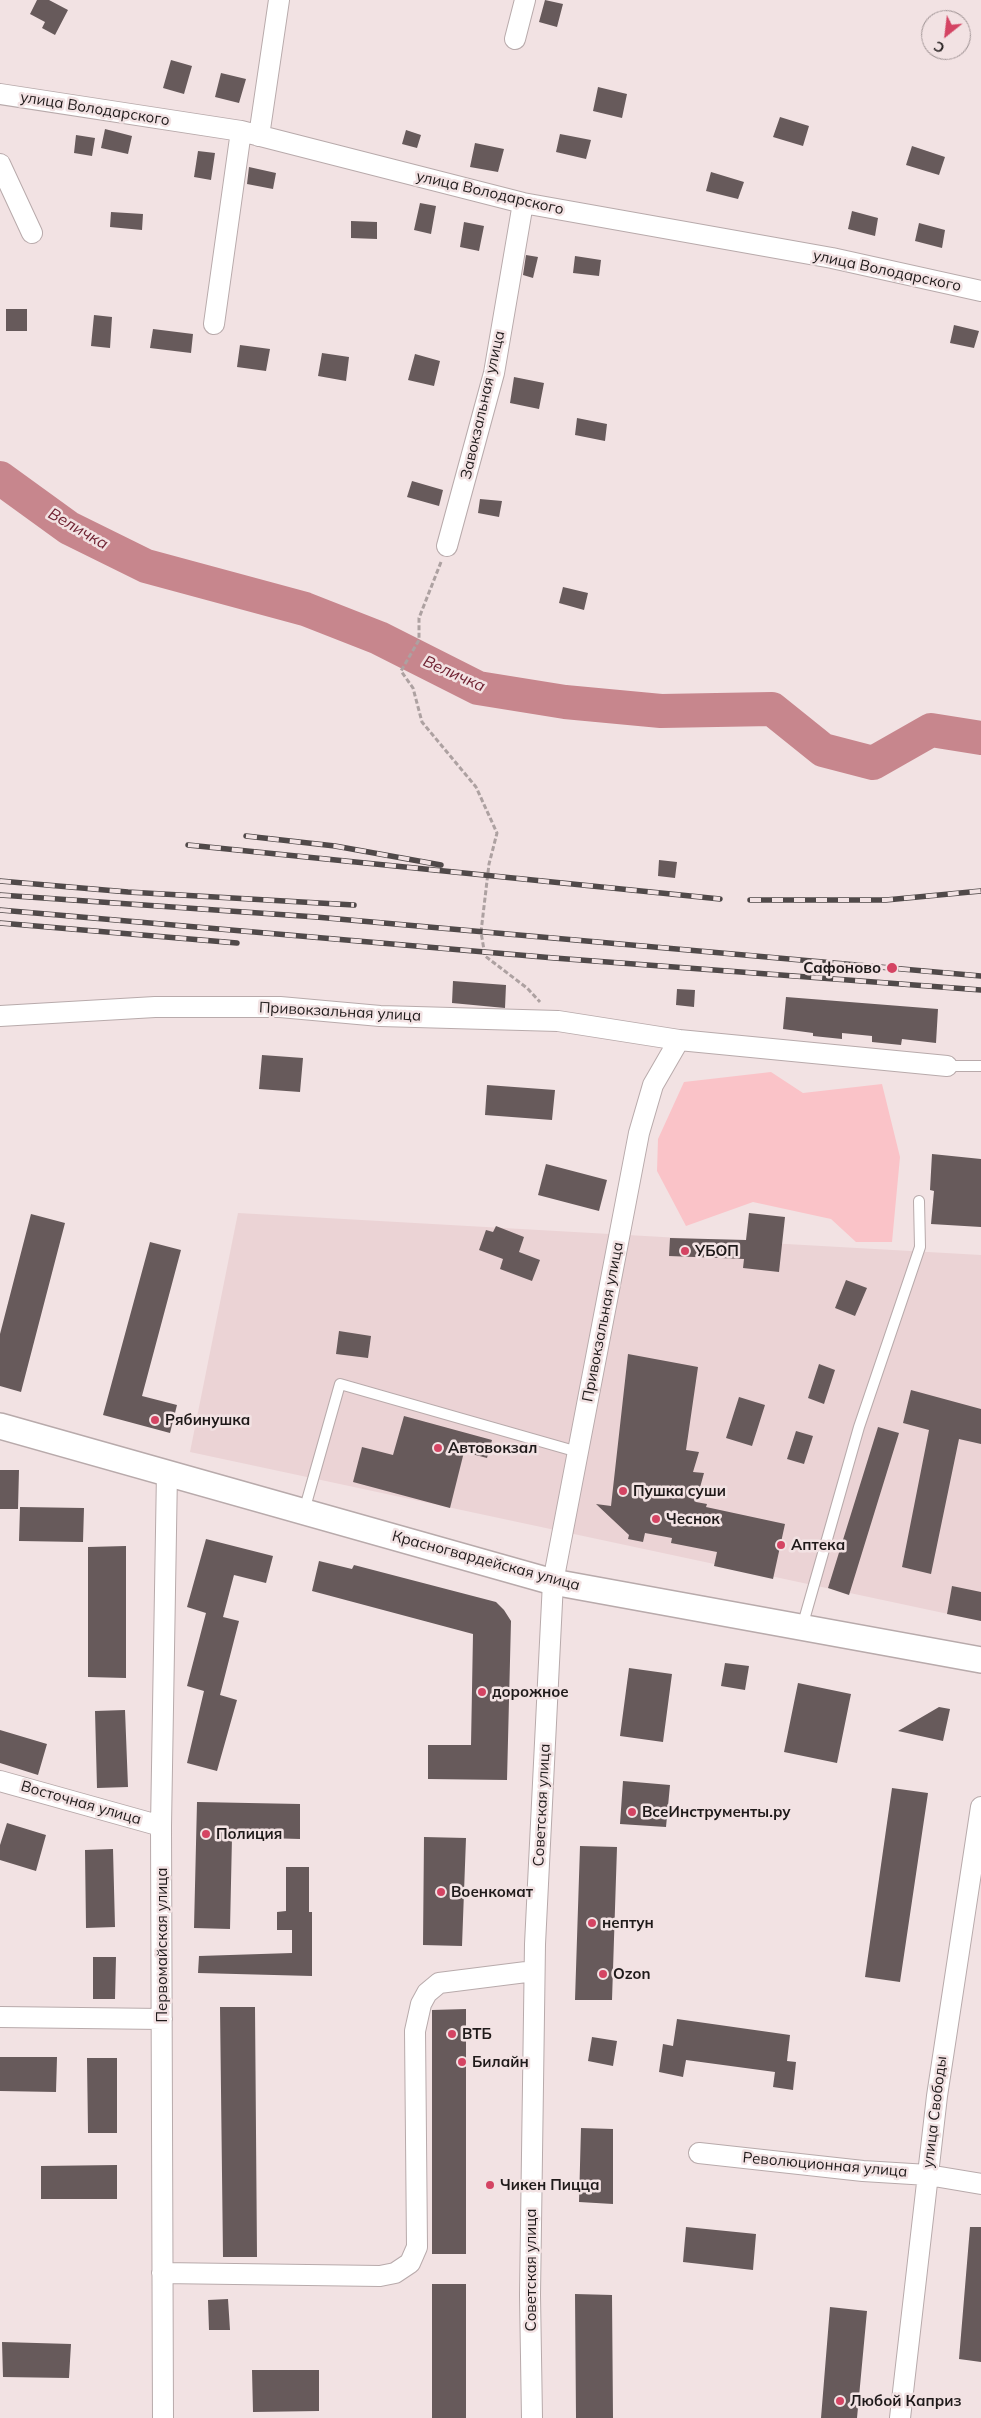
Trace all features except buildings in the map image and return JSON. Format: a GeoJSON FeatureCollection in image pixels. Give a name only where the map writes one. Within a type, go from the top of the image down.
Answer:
{"type":"FeatureCollection","features":[{"type":"Feature","properties":{"kind":"street"},"geometry":{"type":"LineString","coordinates":[[214,324],[250,134],[279,0]]}},
{"type":"Feature","properties":{"kind":"street"},"geometry":{"type":"LineString","coordinates":[[515,39],[525,0]]}},
{"type":"Feature","properties":{"kind":"street","name":"улица Володарского"},"geometry":{"type":"LineString","coordinates":[[0,94],[250,134],[523,204],[832,258],[981,291]]}},
{"type":"Feature","properties":{"kind":"street"},"geometry":{"type":"LineString","coordinates":[[0,164],[32,233]]}},
{"type":"Feature","properties":{"kind":"street","name":"Завокзальная улица"},"geometry":{"type":"LineString","coordinates":[[447,546],[494,373],[523,204]]}},
{"type":"Feature","properties":{"kind":"street","name":"Привокзальная улица"},"geometry":{"type":"LineString","coordinates":[[0,1016],[155,1007],[280,1007],[380,1016],[558,1021],[679,1040],[947,1066]]}},
{"type":"Feature","properties":{"kind":"street","name":"Привокзальная улица"},"geometry":{"type":"LineString","coordinates":[[553,1582],[639,1133],[652,1086],[679,1040]]}},
{"type":"Feature","properties":{"kind":"street","name":"Красногвардейская улица"},"geometry":{"type":"LineString","coordinates":[[0,1426],[553,1582],[981,1660]]}},
{"type":"Feature","properties":{"kind":"street","name":"Первомайская улица"},"geometry":{"type":"LineString","coordinates":[[163,2418],[161,1826],[167,1472]]}},
{"type":"Feature","properties":{"kind":"street","name":"Советская улица"},"geometry":{"type":"LineString","coordinates":[[532,2418],[530,2295],[534,1972],[553,1582]]}},
{"type":"Feature","properties":{"kind":"street","name":"Восточная улица"},"geometry":{"type":"LineString","coordinates":[[0,1781],[161,1826]]}},
{"type":"Feature","properties":{"kind":"street","name":"улица Свободы"},"geometry":{"type":"LineString","coordinates":[[900,2418],[948,2017],[981,1807]]}},
{"type":"Feature","properties":{"kind":"street"},"geometry":{"type":"LineString","coordinates":[[162,2273],[380,2276],[395,2273],[410,2263],[417,2248],[415,2031],[421,2004],[427,1993],[439,1982],[534,1972]]}},
{"type":"Feature","properties":{"kind":"street"},"geometry":{"type":"LineString","coordinates":[[0,2017],[162,2019]]}},
{"type":"Feature","properties":{"kind":"street","name":"Революционная улица"},"geometry":{"type":"LineString","coordinates":[[699,2153],[863,2171],[928,2175],[981,2184]]}},
{"type":"Feature","properties":{"kind":"lane"},"geometry":{"type":"LineString","coordinates":[[947,1066],[981,1066]]}},
{"type":"Feature","properties":{"kind":"lane"},"geometry":{"type":"LineString","coordinates":[[802,1627],[859,1427],[920,1247],[919,1201]]}},
{"type":"Feature","properties":{"kind":"lane"},"geometry":{"type":"LineString","coordinates":[[304,1511],[340,1384],[578,1452]]}},
{"type":"Feature","properties":{"kind":"path"},"geometry":{"type":"LineString","coordinates":[[447,546],[419,618],[419,640],[401,671],[413,688],[422,722],[476,787],[498,833],[489,864],[481,932],[486,958],[497,964],[527,988],[558,1021]]}},
{"type":"Feature","properties":{"kind":"shaded area"},"geometry":{"type":"Polygon","coordinates":[[[771,1072],[803,1093],[882,1084],[900,1157],[892,1242],[856,1242],[831,1219],[753,1202],[686,1226],[657,1171],[658,1139],[684,1082],[771,1072]]]}},
{"type":"Feature","properties":{"kind":"shaded area"},"geometry":{"type":"Polygon","coordinates":[[[238,1213],[981,1255],[981,1621],[190,1452],[238,1213]]]}},
{"type":"Feature","properties":{"kind":"waterway","name":"Величка"},"geometry":{"type":"LineString","coordinates":[[0,478],[69,528],[146,566],[305,609],[379,638],[478,688],[565,702],[661,711],[772,709],[823,750],[873,763],[931,730],[981,738]]}},
{"type":"Feature","properties":{"kind":"railway"},"geometry":{"type":"LineString","coordinates":[[246,836],[335,846],[441,865]]}},
{"type":"Feature","properties":{"kind":"railway"},"geometry":{"type":"LineString","coordinates":[[188,845],[720,899]]}},
{"type":"Feature","properties":{"kind":"railway"},"geometry":{"type":"LineString","coordinates":[[0,881],[128,892],[354,905]]}},
{"type":"Feature","properties":{"kind":"railway"},"geometry":{"type":"LineString","coordinates":[[750,900],[886,900],[981,891]]}},
{"type":"Feature","properties":{"kind":"railway"},"geometry":{"type":"LineString","coordinates":[[0,895],[316,917],[981,976]]}},
{"type":"Feature","properties":{"kind":"railway"},"geometry":{"type":"LineString","coordinates":[[0,910],[554,958],[981,990]]}},
{"type":"Feature","properties":{"kind":"railway"},"geometry":{"type":"LineString","coordinates":[[0,923],[237,943]]}},
{"type":"Feature","properties":{"kind":"place","name":"Сафоново"},"geometry":{"type":"Point","coordinates":[892,968]}},
{"type":"Feature","properties":{"kind":"place","name":"УБОП"},"geometry":{"type":"Point","coordinates":[685,1251]}},
{"type":"Feature","properties":{"kind":"place","name":"Рябинушка"},"geometry":{"type":"Point","coordinates":[155,1420]}},
{"type":"Feature","properties":{"kind":"place","name":"Автовокзал"},"geometry":{"type":"Point","coordinates":[438,1448]}},
{"type":"Feature","properties":{"kind":"place","name":"Пушка суши"},"geometry":{"type":"Point","coordinates":[623,1491]}},
{"type":"Feature","properties":{"kind":"place","name":"Чеснок"},"geometry":{"type":"Point","coordinates":[656,1519]}},
{"type":"Feature","properties":{"kind":"place","name":"Аптека"},"geometry":{"type":"Point","coordinates":[781,1545]}},
{"type":"Feature","properties":{"kind":"place","name":"дорожное"},"geometry":{"type":"Point","coordinates":[482,1692]}},
{"type":"Feature","properties":{"kind":"place","name":"ВсеИнструменты.ру"},"geometry":{"type":"Point","coordinates":[632,1812]}},
{"type":"Feature","properties":{"kind":"place","name":"Полиция"},"geometry":{"type":"Point","coordinates":[206,1834]}},
{"type":"Feature","properties":{"kind":"place","name":"Военкомат"},"geometry":{"type":"Point","coordinates":[441,1892]}},
{"type":"Feature","properties":{"kind":"place","name":"нептун"},"geometry":{"type":"Point","coordinates":[592,1923]}},
{"type":"Feature","properties":{"kind":"place","name":"Ozon"},"geometry":{"type":"Point","coordinates":[603,1974]}},
{"type":"Feature","properties":{"kind":"place","name":"ВТБ"},"geometry":{"type":"Point","coordinates":[452,2034]}},
{"type":"Feature","properties":{"kind":"place","name":"Билайн"},"geometry":{"type":"Point","coordinates":[462,2062]}},
{"type":"Feature","properties":{"kind":"place","name":"Чикен Пицца"},"geometry":{"type":"Point","coordinates":[490,2185]}},
{"type":"Feature","properties":{"kind":"place","name":"Любой Каприз"},"geometry":{"type":"Point","coordinates":[840,2401]}}]}
